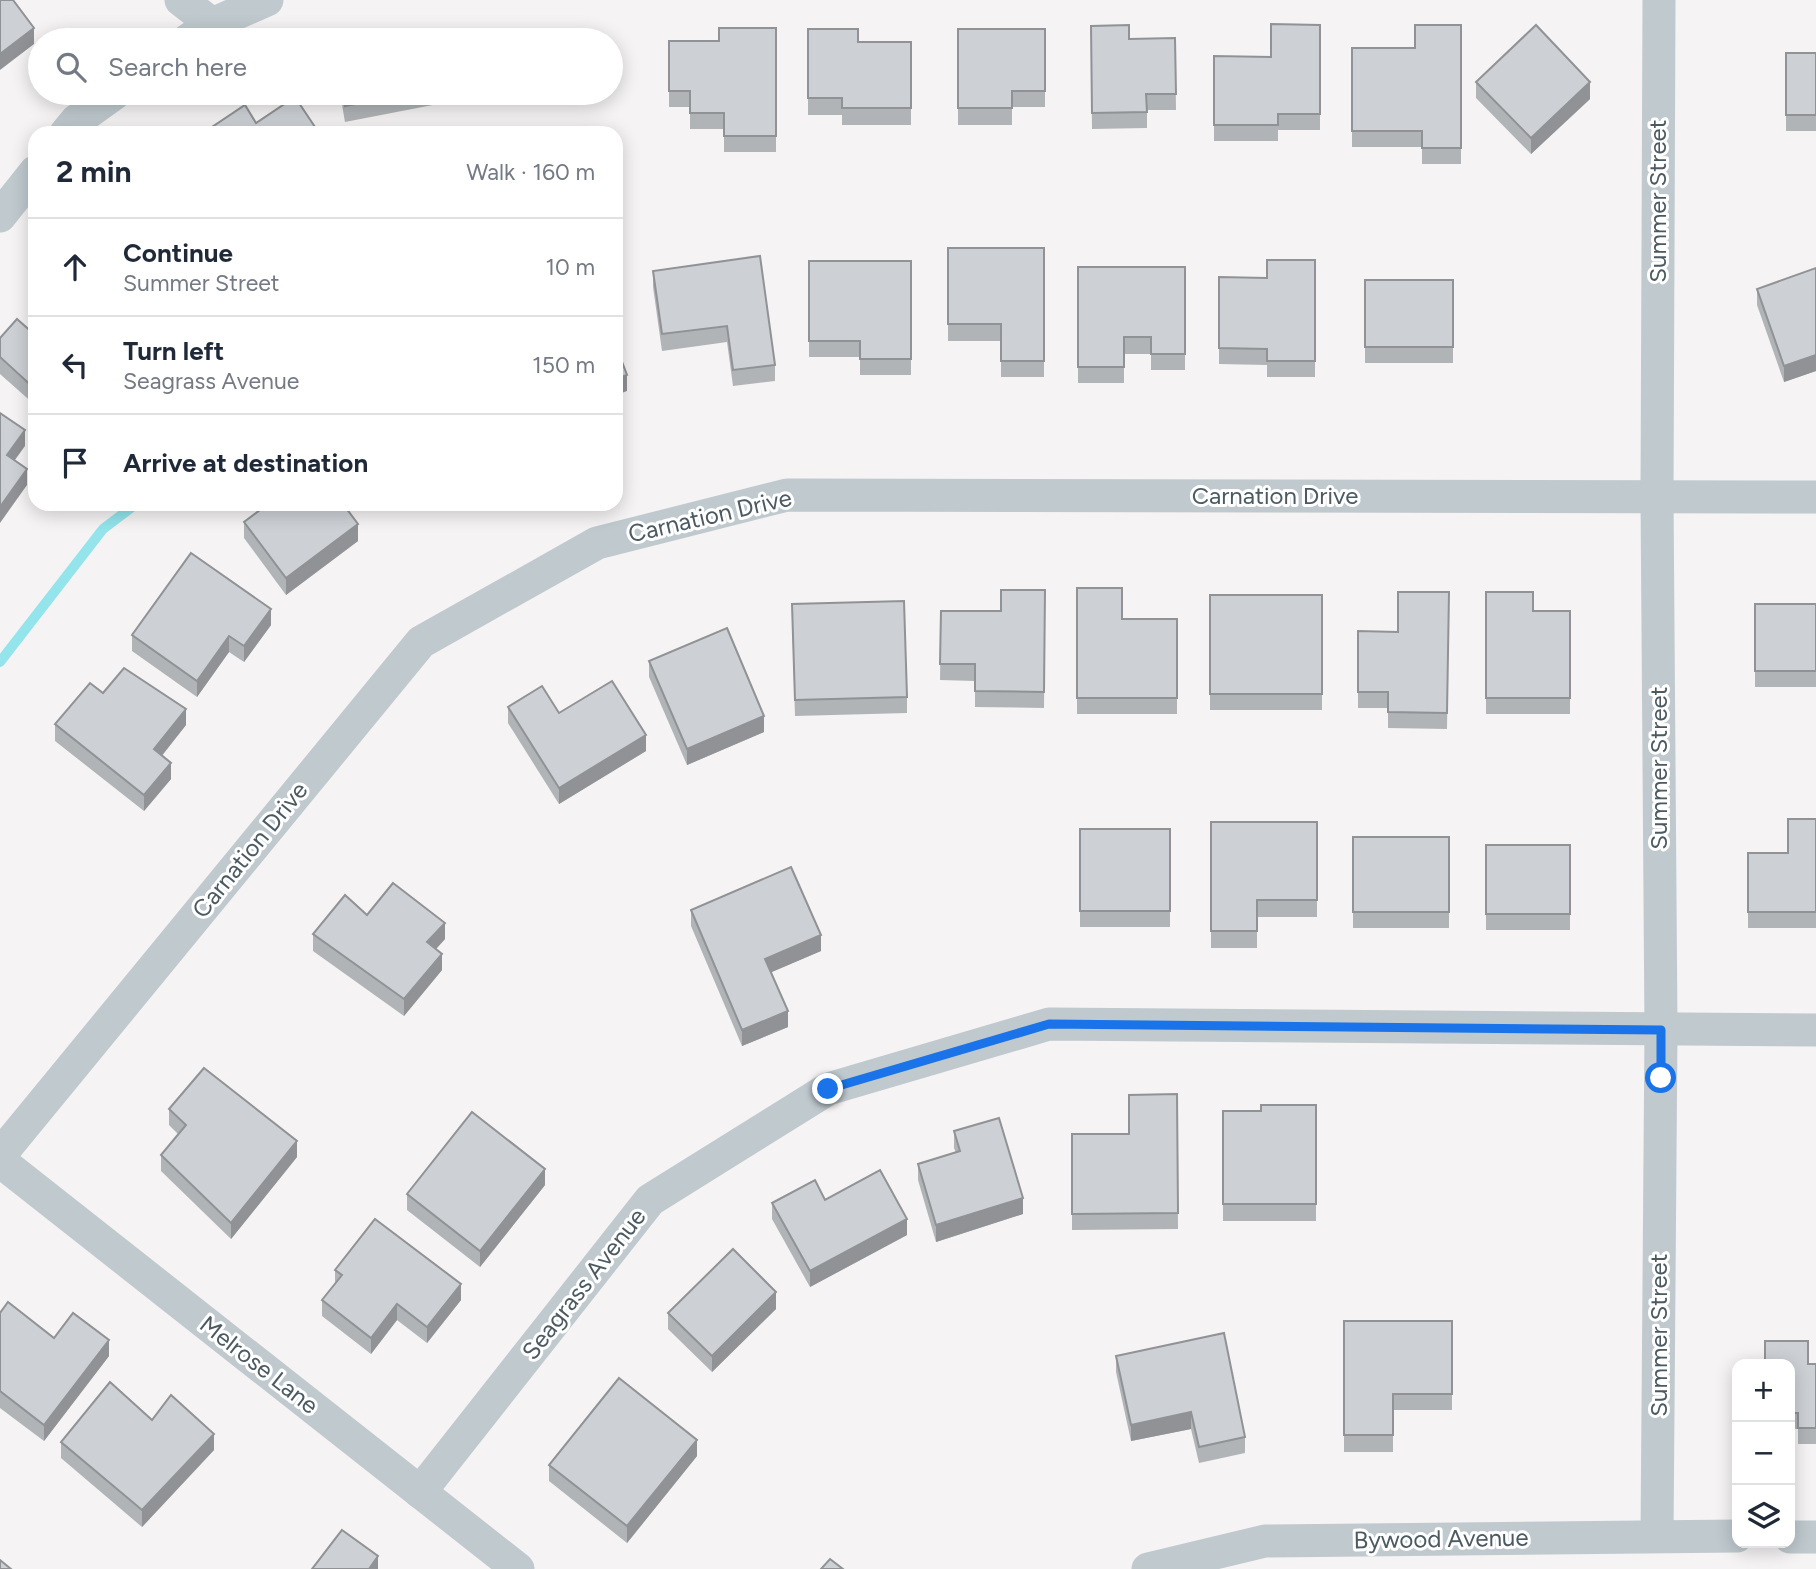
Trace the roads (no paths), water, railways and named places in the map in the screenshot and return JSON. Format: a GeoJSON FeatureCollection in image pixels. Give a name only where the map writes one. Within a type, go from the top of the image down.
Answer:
{"type":"FeatureCollection","features":[{"type":"Feature","properties":{"kind":"street"},"geometry":{"type":"LineString","coordinates":[[181,0],[198,28]]}},
{"type":"Feature","properties":{"kind":"street"},"geometry":{"type":"LineString","coordinates":[[208,28],[267,0]]}},
{"type":"Feature","properties":{"kind":"street","name":"Summer Street"},"geometry":{"type":"LineString","coordinates":[[1657,1535],[1661,1030],[1657,496],[1659,0]]}},
{"type":"Feature","properties":{"kind":"street"},"geometry":{"type":"LineString","coordinates":[[72,126],[99,105]]}},
{"type":"Feature","properties":{"kind":"street"},"geometry":{"type":"LineString","coordinates":[[0,216],[28,181]]}},
{"type":"Feature","properties":{"kind":"street","name":"Carnation Drive"},"geometry":{"type":"LineString","coordinates":[[0,1155],[421,642],[597,542],[787,495],[1816,497]]}},
{"type":"Feature","properties":{"kind":"street","name":"Seagrass Avenue"},"geometry":{"type":"LineString","coordinates":[[420,1492],[650,1200],[828,1089],[1049,1024],[1816,1030]]}},
{"type":"Feature","properties":{"kind":"street","name":"Melrose Lane"},"geometry":{"type":"LineString","coordinates":[[0,1161],[519,1569]]}},
{"type":"Feature","properties":{"kind":"street","name":"Bywood Avenue"},"geometry":{"type":"LineString","coordinates":[[1148,1569],[1265,1541],[1732,1536]]}},
{"type":"Feature","properties":{"kind":"street"},"geometry":{"type":"LineString","coordinates":[[1795,1537],[1816,1537]]}},
{"type":"Feature","properties":{"kind":"waterway"},"geometry":{"type":"LineString","coordinates":[[0,662],[103,529],[127,511]]}}]}
